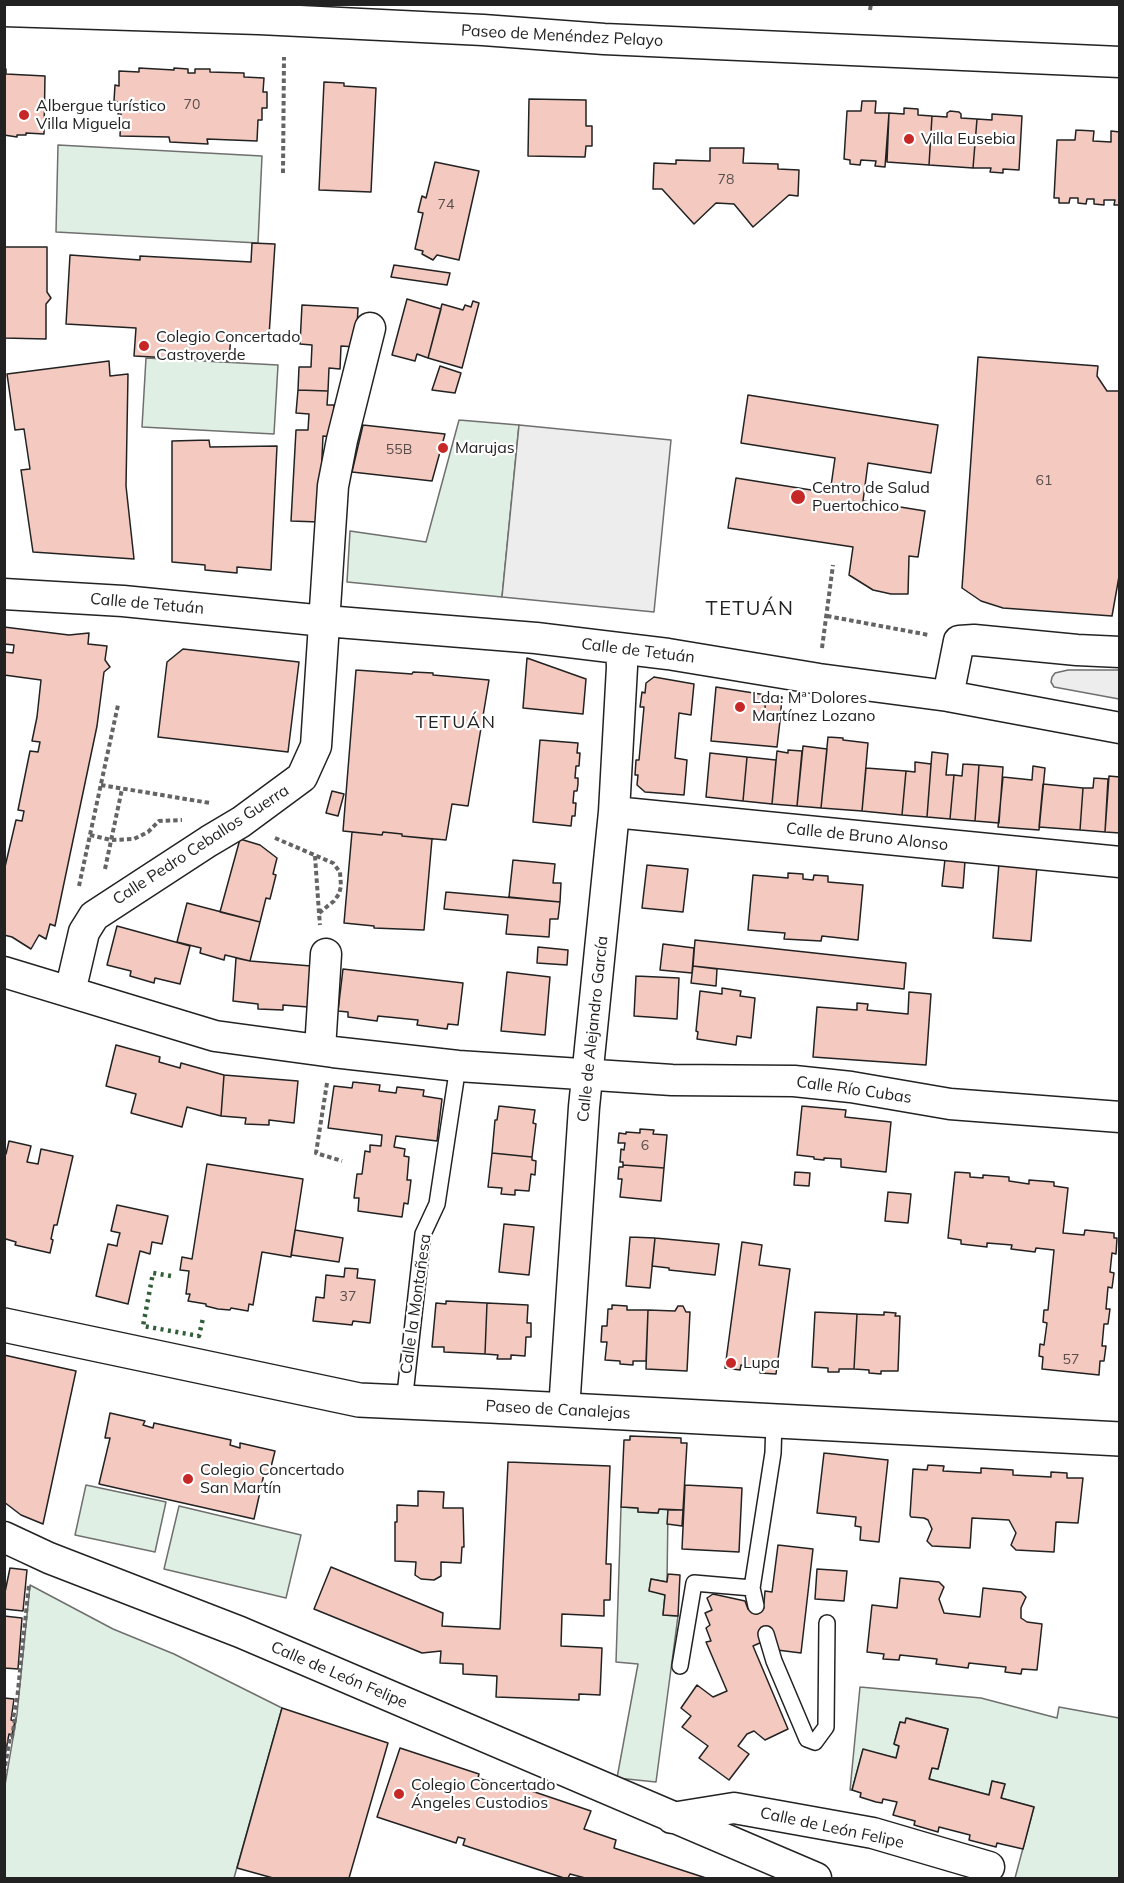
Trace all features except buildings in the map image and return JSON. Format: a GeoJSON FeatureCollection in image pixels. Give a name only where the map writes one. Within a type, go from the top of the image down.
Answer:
{"type":"FeatureCollection","features":[{"type":"Feature","properties":{"kind":"street","name":"Paseo de Menéndez Pelayo"},"geometry":{"type":"LineString","coordinates":[[4,11],[259,19],[628,40],[1119,62]]}},
{"type":"Feature","properties":{"kind":"street"},"geometry":{"type":"LineString","coordinates":[[325,621],[333,486],[370,328]]}},
{"type":"Feature","properties":{"kind":"street","name":"Calle de Tetuán"},"geometry":{"type":"LineString","coordinates":[[4,594],[123,601],[325,621],[536,638],[668,654],[819,679],[948,696],[1119,728]]}},
{"type":"Feature","properties":{"kind":"street","name":"Calle Pedro Ceballos Guerra"},"geometry":{"type":"LineString","coordinates":[[70,992],[84,932],[94,916],[242,822],[302,777],[316,746],[325,621]]}},
{"type":"Feature","properties":{"kind":"street"},"geometry":{"type":"LineString","coordinates":[[948,696],[959,641],[974,640],[1119,652]]}},
{"type":"Feature","properties":{"kind":"street","name":"Calle de Alejandro García"},"geometry":{"type":"LineString","coordinates":[[564,1410],[588,1074],[614,812],[622,668],[621,649]]}},
{"type":"Feature","properties":{"kind":"street","name":"Calle de Bruno Alonso"},"geometry":{"type":"LineString","coordinates":[[614,812],[1119,862]]}},
{"type":"Feature","properties":{"kind":"street"},"geometry":{"type":"LineString","coordinates":[[320,1050],[326,954]]}},
{"type":"Feature","properties":{"kind":"street"},"geometry":{"type":"LineString","coordinates":[[4,972],[215,1036],[458,1066],[588,1074]]}},
{"type":"Feature","properties":{"kind":"street","name":"Calle Río Cubas"},"geometry":{"type":"LineString","coordinates":[[588,1074],[672,1080],[794,1081],[851,1087],[950,1104],[1119,1117]]}},
{"type":"Feature","properties":{"kind":"street","name":"Paseo de Canalejas"},"geometry":{"type":"LineString","coordinates":[[4,1325],[359,1401],[1119,1439]]}},
{"type":"Feature","properties":{"kind":"street","name":"Calle de León Felipe"},"geometry":{"type":"LineString","coordinates":[[13,1547],[240,1632],[816,1878]]}},
{"type":"Feature","properties":{"kind":"street","name":"Calle de León Felipe"},"geometry":{"type":"LineString","coordinates":[[672,1818],[734,1808],[873,1833],[988,1867]]}},
{"type":"Feature","properties":{"kind":"lane","name":"Calle la Montañesa"},"geometry":{"type":"LineString","coordinates":[[404,1403],[423,1234],[437,1204],[458,1066]]}},
{"type":"Feature","properties":{"kind":"lane"},"geometry":{"type":"LineString","coordinates":[[756,1606],[752,1587],[773,1454],[774,1421]]}},
{"type":"Feature","properties":{"kind":"lane"},"geometry":{"type":"LineString","coordinates":[[680,1666],[694,1583],[752,1587]]}},
{"type":"Feature","properties":{"kind":"lane"},"geometry":{"type":"LineString","coordinates":[[766,1634],[774,1661],[807,1739],[815,1742],[826,1727],[827,1623]]}},
{"type":"Feature","properties":{"kind":"path"},"geometry":{"type":"LineString","coordinates":[[283,173],[284,57]]}},
{"type":"Feature","properties":{"kind":"path"},"geometry":{"type":"LineString","coordinates":[[821,656],[834,565]]}},
{"type":"Feature","properties":{"kind":"path"},"geometry":{"type":"LineString","coordinates":[[827,616],[959,641]]}},
{"type":"Feature","properties":{"kind":"path"},"geometry":{"type":"LineString","coordinates":[[77,895],[118,705]]}},
{"type":"Feature","properties":{"kind":"path"},"geometry":{"type":"LineString","coordinates":[[101,785],[256,810]]}},
{"type":"Feature","properties":{"kind":"path"},"geometry":{"type":"LineString","coordinates":[[105,871],[122,789]]}},
{"type":"Feature","properties":{"kind":"path"},"geometry":{"type":"LineString","coordinates":[[90,835],[111,840],[134,839],[148,832],[159,821],[182,819],[191,824],[209,841]]}},
{"type":"Feature","properties":{"kind":"path"},"geometry":{"type":"LineString","coordinates":[[276,838],[333,863],[340,872],[339,894],[319,913]]}},
{"type":"Feature","properties":{"kind":"path"},"geometry":{"type":"LineString","coordinates":[[315,856],[322,945],[326,954]]}},
{"type":"Feature","properties":{"kind":"path"},"geometry":{"type":"LineString","coordinates":[[326,1087],[316,1153],[342,1161]]}},
{"type":"Feature","properties":{"kind":"path"},"geometry":{"type":"LineString","coordinates":[[4,1773],[17,1700],[13,1547]]}},
{"type":"Feature","properties":{"kind":"green space"},"geometry":{"type":"Polygon","coordinates":[[[58,145],[262,156],[258,243],[56,232],[58,145]]]}},
{"type":"Feature","properties":{"kind":"green space"},"geometry":{"type":"Polygon","coordinates":[[[146,358],[278,365],[274,434],[142,427],[146,358]]]}},
{"type":"Feature","properties":{"kind":"green space"},"geometry":{"type":"Polygon","coordinates":[[[459,420],[519,425],[502,597],[347,582],[350,531],[426,542],[459,420]]]}},
{"type":"Feature","properties":{"kind":"green space"},"geometry":{"type":"Polygon","coordinates":[[[86,1485],[166,1502],[155,1552],[75,1535],[86,1485]]]}},
{"type":"Feature","properties":{"kind":"green space"},"geometry":{"type":"Polygon","coordinates":[[[179,1506],[301,1535],[286,1598],[164,1569],[179,1506]]]}},
{"type":"Feature","properties":{"kind":"green space"},"geometry":{"type":"Polygon","coordinates":[[[621,1507],[638,1508],[638,1512],[658,1513],[659,1509],[668,1510],[667,1582],[651,1579],[649,1590],[665,1595],[663,1615],[678,1616],[656,1782],[617,1778],[638,1664],[616,1662],[621,1507]]]}},
{"type":"Feature","properties":{"kind":"green space"},"geometry":{"type":"Polygon","coordinates":[[[30,1585],[113,1629],[174,1654],[282,1708],[234,1878],[5,1878],[5,1785],[17,1714],[30,1585]]]}},
{"type":"Feature","properties":{"kind":"green space"},"geometry":{"type":"Polygon","coordinates":[[[860,1687],[981,1698],[1057,1718],[1059,1707],[1119,1718],[1119,1878],[1015,1878],[1034,1807],[1001,1798],[1005,1784],[992,1781],[989,1795],[929,1779],[932,1768],[938,1769],[948,1729],[907,1718],[905,1723],[900,1722],[894,1744],[899,1746],[896,1758],[863,1750],[852,1790],[850,1790],[860,1687]]]}},
{"type":"Feature","properties":{"kind":"shaded area"},"geometry":{"type":"Polygon","coordinates":[[[519,425],[671,440],[654,612],[502,597],[519,425]]]}},
{"type":"Feature","properties":{"kind":"shaded area"},"geometry":{"type":"Polygon","coordinates":[[[1068,670],[1119,670],[1119,699],[1054,687],[1051,682],[1055,673],[1068,670]]]}},
{"type":"Feature","properties":{"kind":"hedge"},"geometry":{"type":"LineString","coordinates":[[171,1276],[153,1273],[143,1326],[199,1336],[203,1318]]}},
{"type":"Feature","properties":{"kind":"place","name":"Albergue turístico Villa Miguela"},"geometry":{"type":"Point","coordinates":[24,115]}},
{"type":"Feature","properties":{"kind":"place","name":"Villa Eusebia"},"geometry":{"type":"Point","coordinates":[909,139]}},
{"type":"Feature","properties":{"kind":"place","name":"Colegio Concertado Castroverde"},"geometry":{"type":"Point","coordinates":[144,346]}},
{"type":"Feature","properties":{"kind":"place","name":"Marujas"},"geometry":{"type":"Point","coordinates":[443,448]}},
{"type":"Feature","properties":{"kind":"place","name":"Centro de Salud Puertochico"},"geometry":{"type":"Point","coordinates":[798,497]}},
{"type":"Feature","properties":{"kind":"place","name":"Lda. Mª Dolores Martínez Lozano"},"geometry":{"type":"Point","coordinates":[740,707]}},
{"type":"Feature","properties":{"kind":"place","name":"Lupa"},"geometry":{"type":"Point","coordinates":[731,1363]}},
{"type":"Feature","properties":{"kind":"place","name":"Colegio Concertado San Martín"},"geometry":{"type":"Point","coordinates":[188,1479]}},
{"type":"Feature","properties":{"kind":"place","name":"Colegio Concertado Ángeles Custodios"},"geometry":{"type":"Point","coordinates":[399,1794]}},
{"type":"Feature","properties":{"kind":"district","name":"TETUÁN"},"geometry":{"type":"Point","coordinates":[750,609]}},
{"type":"Feature","properties":{"kind":"district","name":"TETUÁN"},"geometry":{"type":"Point","coordinates":[456,723]}}]}
